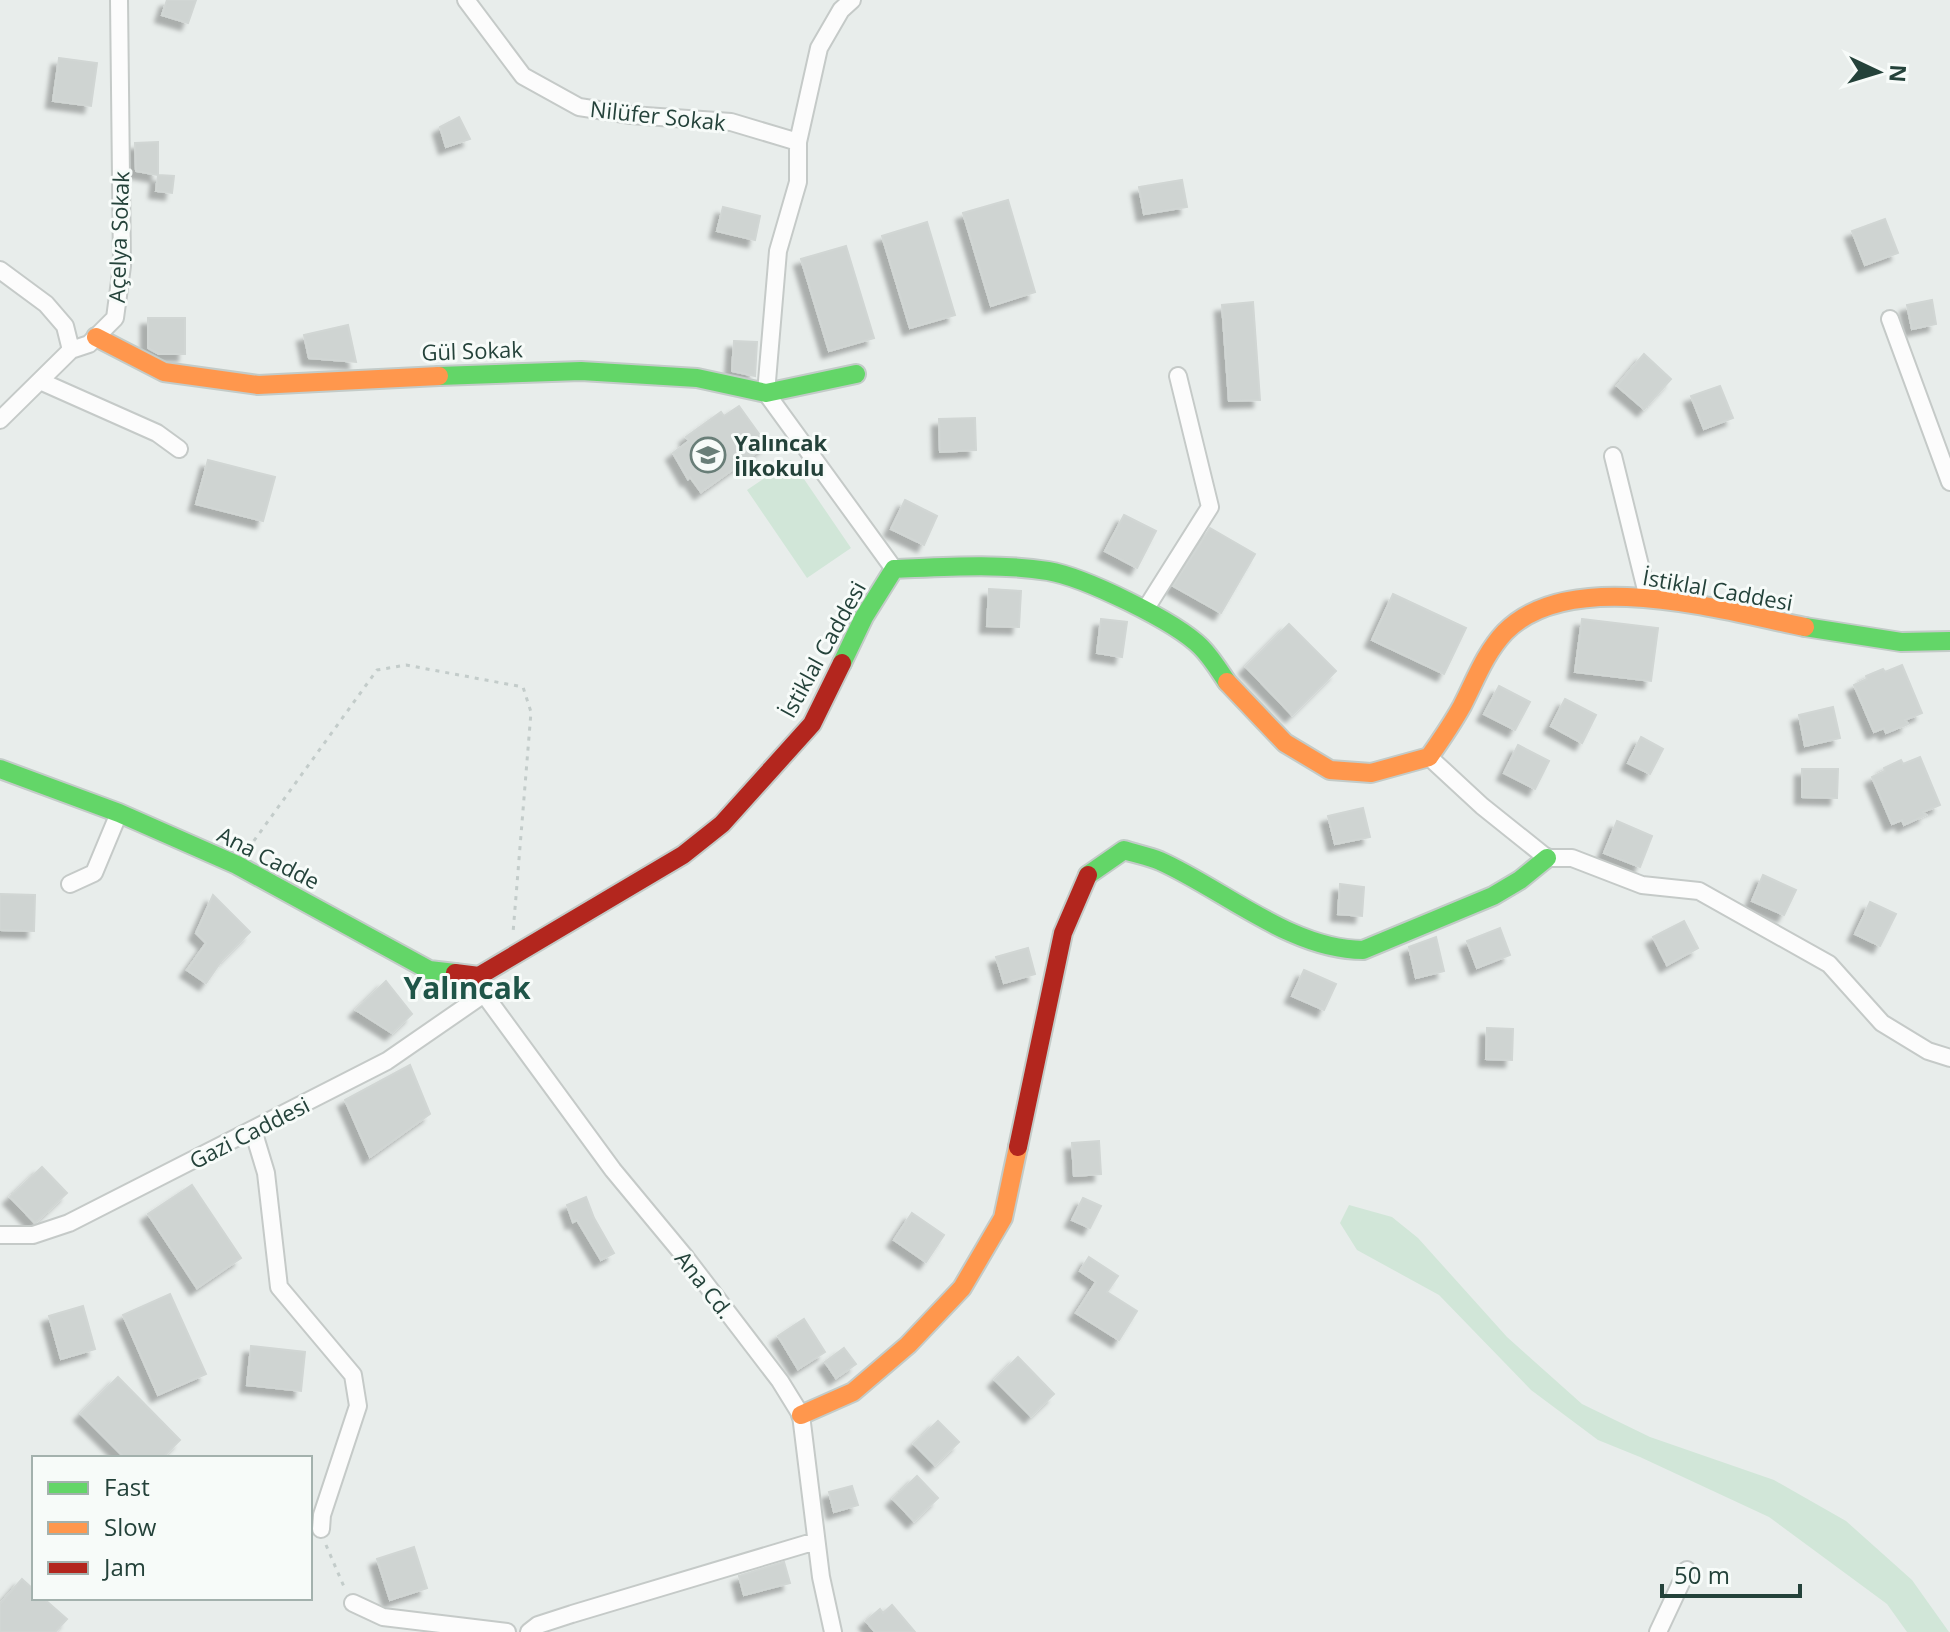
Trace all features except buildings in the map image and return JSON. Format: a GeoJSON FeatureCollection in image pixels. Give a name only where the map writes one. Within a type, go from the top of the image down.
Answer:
{"type":"FeatureCollection","features":[{"type":"Feature","properties":{"kind":"street","name":"Açelya Sokak"},"geometry":{"type":"LineString","coordinates":[[0,420],[71,350],[89,344],[115,318],[122,266],[119,0]]}},
{"type":"Feature","properties":{"kind":"street","name":"Nilüfer Sokak"},"geometry":{"type":"LineString","coordinates":[[466,0],[523,76],[579,107],[631,115],[731,122],[798,142]]}},
{"type":"Feature","properties":{"kind":"street"},"geometry":{"type":"LineString","coordinates":[[852,0],[841,10],[819,48],[798,142],[798,182],[778,251],[766,393],[894,569]]}},
{"type":"Feature","properties":{"kind":"street"},"geometry":{"type":"LineString","coordinates":[[0,270],[46,304],[65,326],[71,350]]}},
{"type":"Feature","properties":{"kind":"street"},"geometry":{"type":"LineString","coordinates":[[1890,319],[1950,482]]}},
{"type":"Feature","properties":{"kind":"street","name":"Gül Sokak"},"geometry":{"type":"LineString","coordinates":[[96,337],[164,372],[258,385],[581,371],[697,378],[766,393],[856,374]]}},
{"type":"Feature","properties":{"kind":"street"},"geometry":{"type":"LineString","coordinates":[[1145,610],[1210,507],[1178,376]]}},
{"type":"Feature","properties":{"kind":"street"},"geometry":{"type":"LineString","coordinates":[[40,381],[157,433],[179,449]]}},
{"type":"Feature","properties":{"kind":"street"},"geometry":{"type":"LineString","coordinates":[[1613,456],[1648,598]]}},
{"type":"Feature","properties":{"kind":"street","name":"İstiklal Caddesi"},"geometry":{"type":"LineString","coordinates":[[511,958],[683,855],[722,824],[812,724],[864,617],[894,569],[962,566],[1049,571],[1099,588],[1145,610],[1200,646],[1235,692],[1285,743],[1330,770],[1371,773],[1429,757],[1456,715],[1483,661],[1513,624],[1543,606],[1572,598],[1648,598],[1711,607],[1838,636],[1893,643],[1950,641]]}},
{"type":"Feature","properties":{"kind":"street"},"geometry":{"type":"LineString","coordinates":[[1429,757],[1482,806],[1547,858],[1572,858],[1642,885],[1699,891],[1829,964],[1882,1023],[1928,1051],[1950,1058]]}},
{"type":"Feature","properties":{"kind":"street","name":"Ana Cadde"},"geometry":{"type":"LineString","coordinates":[[0,769],[119,813],[237,865],[429,970],[482,985]]}},
{"type":"Feature","properties":{"kind":"street"},"geometry":{"type":"LineString","coordinates":[[70,884],[94,873],[119,813]]}},
{"type":"Feature","properties":{"kind":"street"},"geometry":{"type":"LineString","coordinates":[[801,1415],[853,1392],[908,1345],[962,1288],[1003,1218],[1063,933],[1089,872],[1124,850],[1159,860],[1330,949],[1362,951],[1400,933],[1476,905],[1526,879],[1547,858]]}},
{"type":"Feature","properties":{"kind":"street"},"geometry":{"type":"LineString","coordinates":[[482,985],[511,958]]}},
{"type":"Feature","properties":{"kind":"street","name":"Ana Cd."},"geometry":{"type":"LineString","coordinates":[[482,985],[613,1170],[686,1258],[780,1381],[801,1415],[816,1541],[833,1632]]}},
{"type":"Feature","properties":{"kind":"street","name":"Gazi Caddesi"},"geometry":{"type":"LineString","coordinates":[[0,1235],[33,1235],[69,1223],[387,1061],[482,985]]}},
{"type":"Feature","properties":{"kind":"street"},"geometry":{"type":"LineString","coordinates":[[253,1130],[266,1173],[279,1287],[353,1375],[358,1406],[326,1503],[321,1529]]}},
{"type":"Feature","properties":{"kind":"street"},"geometry":{"type":"LineString","coordinates":[[529,1632],[538,1625],[572,1614],[816,1541]]}},
{"type":"Feature","properties":{"kind":"street"},"geometry":{"type":"LineString","coordinates":[[1658,1632],[1687,1570]]}},
{"type":"Feature","properties":{"kind":"street"},"geometry":{"type":"LineString","coordinates":[[353,1603],[383,1617],[507,1632]]}},
{"type":"Feature","properties":{"kind":"path"},"geometry":{"type":"LineString","coordinates":[[237,865],[377,670],[406,665],[523,687],[531,712],[511,958]]}},
{"type":"Feature","properties":{"kind":"path"},"geometry":{"type":"LineString","coordinates":[[321,1529],[335,1569],[353,1603]]}},
{"type":"Feature","properties":{"kind":"green space"},"geometry":{"type":"Polygon","coordinates":[[[791,460],[851,548],[807,578],[747,490],[791,460]]]}},
{"type":"Feature","properties":{"kind":"green space"},"geometry":{"type":"Polygon","coordinates":[[[1349,1205],[1392,1217],[1418,1238],[1507,1337],[1582,1404],[1650,1437],[1774,1480],[1846,1521],[1912,1580],[1949,1632],[1907,1632],[1887,1604],[1769,1517],[1598,1440],[1531,1390],[1439,1295],[1357,1250],[1340,1223],[1349,1205]]]}},
{"type":"Feature","properties":{"kind":"traffic: fast"},"geometry":{"type":"LineString","coordinates":[[439,376],[581,371],[697,378],[766,393],[856,374]]}},
{"type":"Feature","properties":{"kind":"traffic: fast"},"geometry":{"type":"LineString","coordinates":[[842,663],[864,617],[894,569],[1010,567],[1064,575],[1151,613],[1201,647],[1227,682]]}},
{"type":"Feature","properties":{"kind":"traffic: fast"},"geometry":{"type":"LineString","coordinates":[[1805,627],[1901,642],[1950,641]]}},
{"type":"Feature","properties":{"kind":"traffic: fast"},"geometry":{"type":"LineString","coordinates":[[0,769],[119,813],[237,865],[429,970],[455,973]]}},
{"type":"Feature","properties":{"kind":"traffic: fast"},"geometry":{"type":"LineString","coordinates":[[1088,875],[1124,850],[1160,861],[1258,916],[1310,940],[1363,950],[1493,896],[1520,880],[1547,858]]}},
{"type":"Feature","properties":{"kind":"traffic: slow"},"geometry":{"type":"LineString","coordinates":[[96,337],[164,372],[258,385],[439,376]]}},
{"type":"Feature","properties":{"kind":"traffic: slow"},"geometry":{"type":"LineString","coordinates":[[1227,682],[1285,743],[1330,770],[1371,773],[1429,757],[1458,713],[1498,640],[1534,612],[1568,601],[1608,597],[1649,598],[1805,627]]}},
{"type":"Feature","properties":{"kind":"traffic: slow"},"geometry":{"type":"LineString","coordinates":[[801,1415],[853,1392],[908,1345],[962,1288],[1003,1218],[1018,1147]]}},
{"type":"Feature","properties":{"kind":"traffic: jam"},"geometry":{"type":"LineString","coordinates":[[455,973],[479,976],[683,855],[722,824],[812,724],[842,663]]}},
{"type":"Feature","properties":{"kind":"traffic: jam"},"geometry":{"type":"LineString","coordinates":[[1018,1147],[1063,933],[1088,875]]}},
{"type":"Feature","properties":{"kind":"place","name":"Yalıncak İlkokulu"},"geometry":{"type":"Point","coordinates":[708,455]}},
{"type":"Feature","properties":{"kind":"district","name":"Yalıncak"},"geometry":{"type":"Point","coordinates":[467,987]}}]}
